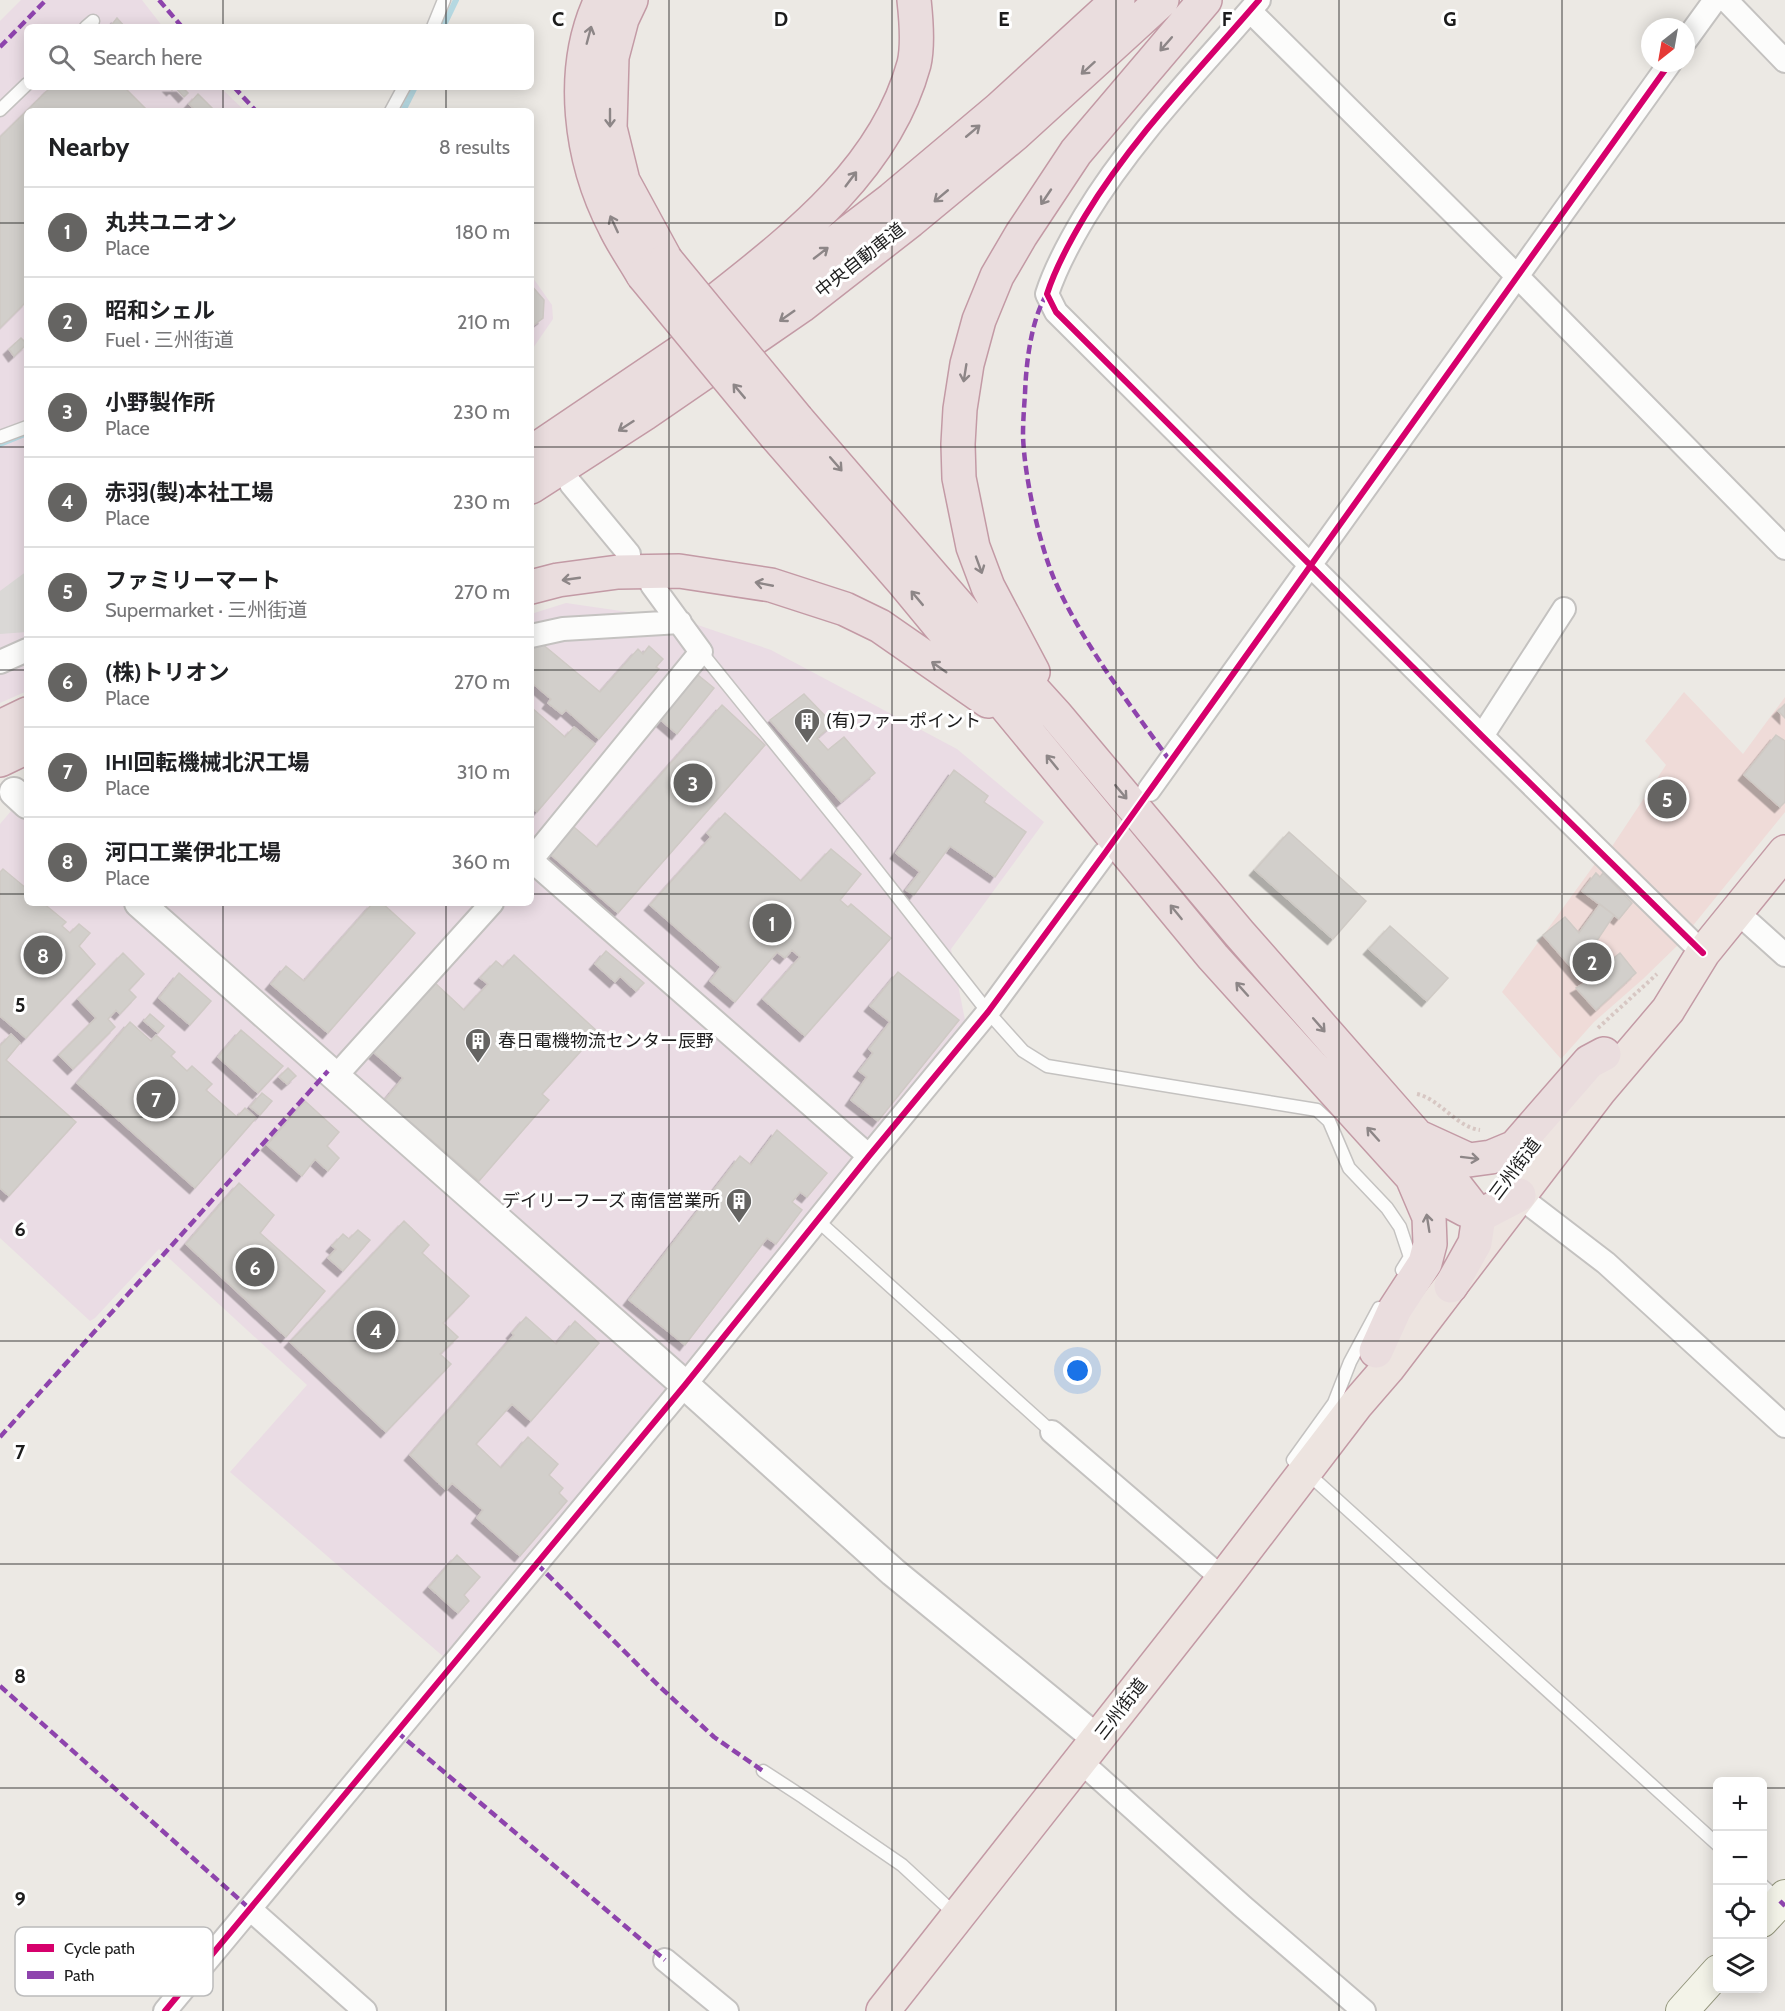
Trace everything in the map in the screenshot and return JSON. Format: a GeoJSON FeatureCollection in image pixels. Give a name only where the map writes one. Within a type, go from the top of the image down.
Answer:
{"type":"FeatureCollection","features":[{"type":"Feature","properties":{"kind":"highway"},"geometry":{"type":"LineString","coordinates":[[601,0],[586,47],[582,86],[585,130],[593,173],[610,216],[787,428],[905,584],[1213,957],[1412,1177],[1434,1193],[1479,1216]]}},
{"type":"Feature","properties":{"kind":"highway"},"geometry":{"type":"LineString","coordinates":[[631,0],[622,19],[612,57],[610,128],[623,181],[654,267]]}},
{"type":"Feature","properties":{"kind":"highway"},"geometry":{"type":"LineString","coordinates":[[534,439],[554,421],[640,361],[792,238],[843,190],[882,136],[902,98],[914,62],[916,15],[914,0]]}},
{"type":"Feature","properties":{"kind":"highway","name":"中央自動車道"},"geometry":{"type":"LineString","coordinates":[[534,451],[784,282],[883,206],[999,109],[1118,0]]}},
{"type":"Feature","properties":{"kind":"highway","name":"中央自動車道"},"geometry":{"type":"LineString","coordinates":[[534,485],[644,414],[810,299],[910,221],[1014,135],[1162,0]]}},
{"type":"Feature","properties":{"kind":"highway"},"geometry":{"type":"LineString","coordinates":[[1056,715],[988,587],[973,547],[959,478],[960,409],[967,364],[979,320],[998,276],[1021,235],[1076,152],[1205,0]]}},
{"type":"Feature","properties":{"kind":"highway"},"geometry":{"type":"LineString","coordinates":[[787,428],[1056,715],[1239,933],[1417,1136],[1479,1216]]}},
{"type":"Feature","properties":{"kind":"highway"},"geometry":{"type":"LineString","coordinates":[[534,586],[558,580],[618,572],[679,571],[771,585],[845,609],[880,626],[1021,724]]}},
{"type":"Feature","properties":{"kind":"highway"},"geometry":{"type":"LineString","coordinates":[[0,727],[24,715]]}},
{"type":"Feature","properties":{"kind":"highway"},"geometry":{"type":"LineString","coordinates":[[0,760],[24,748]]}},
{"type":"Feature","properties":{"kind":"highway","name":"三州街道"},"geometry":{"type":"LineString","coordinates":[[1511,1190],[1668,1010],[1704,953],[1785,852]]}},
{"type":"Feature","properties":{"kind":"highway","name":"三州街道"},"geometry":{"type":"LineString","coordinates":[[883,2011],[1451,1286],[1511,1190],[1604,1054],[1616,1039],[1704,953]]}},
{"type":"Feature","properties":{"kind":"highway"},"geometry":{"type":"LineString","coordinates":[[1417,1136],[1469,1160],[1491,1157],[1515,1148],[1589,1062],[1604,1054]]}},
{"type":"Feature","properties":{"kind":"highway"},"geometry":{"type":"LineString","coordinates":[[1376,1351],[1395,1309],[1425,1263],[1430,1244],[1429,1217],[1412,1177]]}},
{"type":"Feature","properties":{"kind":"highway"},"geometry":{"type":"LineString","coordinates":[[1451,1286],[1475,1243],[1479,1216],[1511,1190]]}},
{"type":"Feature","properties":{"kind":"highway","name":"三州街道"},"geometry":{"type":"LineString","coordinates":[[1356,1405],[1376,1351],[1479,1216]]}},
{"type":"Feature","properties":{"kind":"main road"},"geometry":{"type":"LineString","coordinates":[[1682,2011],[1713,1977]]}},
{"type":"Feature","properties":{"kind":"street"},"geometry":{"type":"LineString","coordinates":[[1695,28],[1715,0]]}},
{"type":"Feature","properties":{"kind":"street"},"geometry":{"type":"LineString","coordinates":[[1725,0],[1785,61]]}},
{"type":"Feature","properties":{"kind":"street"},"geometry":{"type":"LineString","coordinates":[[1704,953],[1310,566],[1056,312],[1047,294],[1053,276],[1075,233],[1103,188],[1134,145],[1255,6],[1785,548]]}},
{"type":"Feature","properties":{"kind":"street"},"geometry":{"type":"LineString","coordinates":[[1149,790],[1664,72]]}},
{"type":"Feature","properties":{"kind":"street"},"geometry":{"type":"LineString","coordinates":[[571,484],[629,554]]}},
{"type":"Feature","properties":{"kind":"street"},"geometry":{"type":"LineString","coordinates":[[534,855],[701,652],[652,585]]}},
{"type":"Feature","properties":{"kind":"street"},"geometry":{"type":"LineString","coordinates":[[1482,736],[1564,609]]}},
{"type":"Feature","properties":{"kind":"street"},"geometry":{"type":"LineString","coordinates":[[534,635],[563,629],[680,622]]}},
{"type":"Feature","properties":{"kind":"street"},"geometry":{"type":"LineString","coordinates":[[0,662],[24,651]]}},
{"type":"Feature","properties":{"kind":"street"},"geometry":{"type":"LineString","coordinates":[[213,1953],[685,1385],[988,1012],[1104,852]]}},
{"type":"Feature","properties":{"kind":"street"},"geometry":{"type":"LineString","coordinates":[[534,862],[869,1156]]}},
{"type":"Feature","properties":{"kind":"street"},"geometry":{"type":"LineString","coordinates":[[142,906],[685,1385],[893,1572],[1088,1750],[1251,1913],[1365,2011]]}},
{"type":"Feature","properties":{"kind":"street"},"geometry":{"type":"LineString","coordinates":[[335,1077],[489,906]]}},
{"type":"Feature","properties":{"kind":"street"},"geometry":{"type":"LineString","coordinates":[[1736,911],[1785,955]]}},
{"type":"Feature","properties":{"kind":"street"},"geometry":{"type":"LineString","coordinates":[[1511,1190],[1606,1263],[1785,1426]]}},
{"type":"Feature","properties":{"kind":"street"},"geometry":{"type":"LineString","coordinates":[[1052,1432],[1223,1579]]}},
{"type":"Feature","properties":{"kind":"street"},"geometry":{"type":"LineString","coordinates":[[250,1909],[365,2011]]}},
{"type":"Feature","properties":{"kind":"street"},"geometry":{"type":"LineString","coordinates":[[665,1960],[727,2011]]}},
{"type":"Feature","properties":{"kind":"street"},"geometry":{"type":"LineString","coordinates":[[165,2011],[178,1996]]}},
{"type":"Feature","properties":{"kind":"lane"},"geometry":{"type":"LineString","coordinates":[[434,24],[444,0]]}},
{"type":"Feature","properties":{"kind":"lane"},"geometry":{"type":"LineString","coordinates":[[0,110],[24,87]]}},
{"type":"Feature","properties":{"kind":"lane"},"geometry":{"type":"LineString","coordinates":[[393,108],[402,90]]}},
{"type":"Feature","properties":{"kind":"lane"},"geometry":{"type":"LineString","coordinates":[[0,437],[24,428]]}},
{"type":"Feature","properties":{"kind":"lane"},"geometry":{"type":"LineString","coordinates":[[701,652],[858,845],[988,1012],[1023,1051],[1047,1066],[1317,1110],[1329,1121],[1349,1168],[1387,1208],[1400,1227],[1410,1257],[1360,1341],[1334,1403],[1293,1460],[1713,1840]]}},
{"type":"Feature","properties":{"kind":"lane"},"geometry":{"type":"LineString","coordinates":[[818,1220],[1052,1432]]}},
{"type":"Feature","properties":{"kind":"lane"},"geometry":{"type":"LineString","coordinates":[[763,1771],[902,1865],[957,1916]]}},
{"type":"Feature","properties":{"kind":"path"},"geometry":{"type":"LineString","coordinates":[[1412,1093],[1422,1095],[1463,1124],[1483,1131]]}},
{"type":"Feature","properties":{"kind":"shaded area"},"geometry":{"type":"Polygon","coordinates":[[[21,0],[142,0],[161,24],[24,24],[24,90],[223,90],[242,108],[24,108],[24,692],[0,703],[0,21],[21,0]]]}},
{"type":"Feature","properties":{"kind":"shaded area"},"geometry":{"type":"Polygon","coordinates":[[[534,279],[552,305],[553,319],[534,347],[534,279]]]}},
{"type":"Feature","properties":{"kind":"shaded area"},"geometry":{"type":"Polygon","coordinates":[[[24,573],[24,632],[0,634],[0,591],[24,573]]]}},
{"type":"Feature","properties":{"kind":"shaded area"},"geometry":{"type":"Polygon","coordinates":[[[566,603],[683,620],[771,650],[957,749],[1044,822],[951,949],[965,1020],[706,1345],[445,1658],[230,1472],[307,1385],[159,1249],[90,1321],[0,1238],[0,824],[11,811],[24,805],[24,906],[534,906],[534,613],[566,603]]]}},
{"type":"Feature","properties":{"kind":"shaded area"},"geometry":{"type":"Polygon","coordinates":[[[1684,692],[1743,754],[1785,697],[1785,812],[1691,928],[1607,854],[1666,765],[1645,741],[1684,692]]]}},
{"type":"Feature","properties":{"kind":"shaded area"},"geometry":{"type":"Polygon","coordinates":[[[1597,861],[1679,944],[1594,1022],[1561,1059],[1502,992],[1597,861]]]}},
{"type":"Feature","properties":{"kind":"building"},"geometry":{"type":"Polygon","coordinates":[[[117,18],[122,24],[112,24],[117,18]]]}},
{"type":"Feature","properties":{"kind":"building"},"geometry":{"type":"Polygon","coordinates":[[[48,90],[127,90],[145,108],[30,108],[48,90]]]}},
{"type":"Feature","properties":{"kind":"building"},"geometry":{"type":"Polygon","coordinates":[[[178,90],[185,90],[188,93],[184,97],[178,90]]]}},
{"type":"Feature","properties":{"kind":"building"},"geometry":{"type":"Polygon","coordinates":[[[198,94],[212,108],[193,108],[189,104],[198,94]]]}},
{"type":"Feature","properties":{"kind":"building"},"geometry":{"type":"Polygon","coordinates":[[[24,113],[24,304],[0,328],[0,137],[24,113]]]}},
{"type":"Feature","properties":{"kind":"building"},"geometry":{"type":"Polygon","coordinates":[[[534,288],[544,300],[543,318],[534,325],[534,288]]]}},
{"type":"Feature","properties":{"kind":"building"},"geometry":{"type":"Polygon","coordinates":[[[21,338],[24,341],[24,347],[14,356],[9,349],[21,338]]]}},
{"type":"Feature","properties":{"kind":"building"},"geometry":{"type":"Polygon","coordinates":[[[541,643],[600,692],[638,649],[643,654],[649,646],[663,659],[656,667],[659,669],[599,739],[566,710],[562,714],[548,703],[551,699],[534,685],[534,645],[541,643]]]}},
{"type":"Feature","properties":{"kind":"building"},"geometry":{"type":"Polygon","coordinates":[[[693,671],[714,688],[677,734],[656,716],[693,671]]]}},
{"type":"Feature","properties":{"kind":"building","name":"(有)ファーポイント"},"geometry":{"type":"Polygon","coordinates":[[[804,694],[833,724],[817,738],[828,750],[844,737],[875,773],[841,802],[770,720],[804,694]]]}},
{"type":"Feature","properties":{"kind":"building"},"geometry":{"type":"Polygon","coordinates":[[[1785,704],[1785,718],[1778,711],[1785,704]]]}},
{"type":"Feature","properties":{"kind":"building"},"geometry":{"type":"Polygon","coordinates":[[[722,705],[765,745],[618,913],[543,848],[567,821],[597,847],[722,705]]]}},
{"type":"Feature","properties":{"kind":"building"},"geometry":{"type":"Polygon","coordinates":[[[534,710],[565,737],[574,727],[595,744],[537,812],[534,810],[534,710]]]}},
{"type":"Feature","properties":{"kind":"building"},"geometry":{"type":"Polygon","coordinates":[[[1776,735],[1785,741],[1785,802],[1780,807],[1744,775],[1776,735]]]}},
{"type":"Feature","properties":{"kind":"building"},"geometry":{"type":"Polygon","coordinates":[[[954,770],[988,796],[984,802],[1026,832],[995,877],[950,846],[914,895],[906,890],[920,872],[896,853],[954,770]]]}},
{"type":"Feature","properties":{"kind":"building"},"geometry":{"type":"Polygon","coordinates":[[[725,813],[801,881],[831,849],[861,874],[840,900],[848,907],[851,904],[891,938],[805,1036],[763,999],[800,957],[792,950],[785,958],[777,952],[735,1002],[710,981],[721,967],[650,905],[711,837],[707,833],[725,813]]]}},
{"type":"Feature","properties":{"kind":"building"},"geometry":{"type":"Polygon","coordinates":[[[1289,832],[1366,901],[1333,939],[1255,870],[1289,832]]]}},
{"type":"Feature","properties":{"kind":"building"},"geometry":{"type":"Polygon","coordinates":[[[3,869],[24,886],[24,906],[47,906],[66,922],[62,926],[70,933],[79,924],[90,933],[79,946],[95,964],[26,1038],[0,1016],[0,872],[3,869]]]}},
{"type":"Feature","properties":{"kind":"building"},"geometry":{"type":"Polygon","coordinates":[[[1596,873],[1600,877],[1603,873],[1632,903],[1619,919],[1582,891],[1596,873]]]}},
{"type":"Feature","properties":{"kind":"building"},"geometry":{"type":"Polygon","coordinates":[[[1600,904],[1614,915],[1592,948],[1606,964],[1620,953],[1636,973],[1596,1010],[1576,988],[1585,983],[1543,935],[1565,917],[1579,933],[1600,904]]]}},
{"type":"Feature","properties":{"kind":"building"},"geometry":{"type":"Polygon","coordinates":[[[370,906],[385,906],[415,933],[328,1033],[271,984],[286,966],[304,981],[370,906]]]}},
{"type":"Feature","properties":{"kind":"building"},"geometry":{"type":"Polygon","coordinates":[[[1390,926],[1448,978],[1427,1001],[1369,949],[1390,926]]]}},
{"type":"Feature","properties":{"kind":"building"},"geometry":{"type":"Polygon","coordinates":[[[606,951],[644,983],[636,991],[620,976],[615,982],[595,964],[606,951]]]}},
{"type":"Feature","properties":{"kind":"building"},"geometry":{"type":"Polygon","coordinates":[[[123,953],[144,974],[129,990],[136,997],[120,1014],[116,1010],[108,1019],[115,1027],[73,1069],[59,1055],[96,1018],[78,999],[123,953]]]}},
{"type":"Feature","properties":{"kind":"building","name":"春日電機物流センター辰野"},"geometry":{"type":"Polygon","coordinates":[[[514,955],[598,1032],[542,1094],[549,1100],[479,1181],[385,1100],[403,1078],[372,1051],[433,981],[464,1010],[488,984],[480,978],[496,961],[503,967],[514,955]]]}},
{"type":"Feature","properties":{"kind":"building"},"geometry":{"type":"Polygon","coordinates":[[[898,972],[959,1020],[878,1121],[851,1100],[867,1077],[859,1071],[873,1053],[869,1049],[890,1022],[870,1006],[898,972]]]}},
{"type":"Feature","properties":{"kind":"building"},"geometry":{"type":"Polygon","coordinates":[[[179,973],[211,1001],[190,1025],[159,998],[179,973]]]}},
{"type":"Feature","properties":{"kind":"building"},"geometry":{"type":"Polygon","coordinates":[[[150,1014],[164,1026],[158,1033],[144,1021],[150,1014]]]}},
{"type":"Feature","properties":{"kind":"building"},"geometry":{"type":"Polygon","coordinates":[[[130,1022],[151,1041],[156,1035],[175,1052],[171,1056],[187,1071],[192,1066],[212,1084],[206,1090],[237,1117],[245,1108],[256,1118],[195,1188],[77,1083],[130,1022]]]}},
{"type":"Feature","properties":{"kind":"building"},"geometry":{"type":"Polygon","coordinates":[[[241,1030],[283,1066],[258,1093],[218,1057],[241,1030]]]}},
{"type":"Feature","properties":{"kind":"building"},"geometry":{"type":"Polygon","coordinates":[[[11,1034],[20,1043],[6,1060],[76,1122],[9,1196],[0,1188],[0,1046],[11,1034]]]}},
{"type":"Feature","properties":{"kind":"building"},"geometry":{"type":"Polygon","coordinates":[[[288,1068],[296,1076],[287,1084],[279,1077],[288,1068]]]}},
{"type":"Feature","properties":{"kind":"building"},"geometry":{"type":"Polygon","coordinates":[[[262,1093],[272,1101],[260,1115],[250,1107],[262,1093]]]}},
{"type":"Feature","properties":{"kind":"building"},"geometry":{"type":"Polygon","coordinates":[[[305,1101],[339,1132],[327,1146],[339,1158],[328,1171],[315,1159],[302,1176],[267,1145],[305,1101]]]}},
{"type":"Feature","properties":{"kind":"building","name":"デイリーフーズ 南信営業所"},"geometry":{"type":"Polygon","coordinates":[[[777,1130],[827,1173],[807,1197],[800,1192],[792,1202],[802,1210],[776,1244],[767,1238],[685,1345],[629,1300],[740,1156],[751,1165],[777,1130]]]}},
{"type":"Feature","properties":{"kind":"building"},"geometry":{"type":"Polygon","coordinates":[[[239,1183],[274,1215],[260,1233],[325,1291],[286,1337],[186,1244],[239,1183]]]}},
{"type":"Feature","properties":{"kind":"building"},"geometry":{"type":"Polygon","coordinates":[[[404,1221],[429,1245],[422,1253],[469,1296],[443,1323],[458,1337],[440,1354],[451,1364],[386,1432],[290,1342],[404,1221]]]}},
{"type":"Feature","properties":{"kind":"building"},"geometry":{"type":"Polygon","coordinates":[[[358,1230],[370,1240],[343,1271],[328,1258],[336,1249],[332,1246],[343,1234],[349,1239],[358,1230]]]}},
{"type":"Feature","properties":{"kind":"building"},"geometry":{"type":"Polygon","coordinates":[[[526,1317],[556,1344],[575,1321],[599,1343],[531,1421],[512,1404],[476,1444],[501,1468],[528,1437],[558,1464],[549,1475],[563,1488],[559,1493],[567,1501],[520,1556],[477,1518],[483,1510],[452,1483],[446,1490],[410,1455],[514,1335],[512,1333],[526,1317]]]}},
{"type":"Feature","properties":{"kind":"building"},"geometry":{"type":"Polygon","coordinates":[[[457,1555],[480,1577],[464,1595],[469,1601],[458,1613],[429,1587],[457,1555]]]}},
{"type":"Feature","properties":{"kind":"waterway"},"geometry":{"type":"LineString","coordinates":[[444,24],[456,0]]}},
{"type":"Feature","properties":{"kind":"waterway"},"geometry":{"type":"LineString","coordinates":[[404,108],[414,90]]}},
{"type":"Feature","properties":{"kind":"waterway"},"geometry":{"type":"LineString","coordinates":[[0,444],[24,434]]}},
{"type":"Feature","properties":{"kind":"marked path"},"geometry":{"type":"LineString","coordinates":[[0,47],[46,0]]}},
{"type":"Feature","properties":{"kind":"marked path"},"geometry":{"type":"LineString","coordinates":[[159,0],[179,24]]}},
{"type":"Feature","properties":{"kind":"marked path"},"geometry":{"type":"LineString","coordinates":[[237,90],[253,108]]}},
{"type":"Feature","properties":{"kind":"marked path"},"geometry":{"type":"LineString","coordinates":[[1047,294],[1037,316],[1030,342],[1023,425],[1026,469],[1038,529],[1055,581],[1079,628],[1108,674],[1170,761]]}},
{"type":"Feature","properties":{"kind":"marked path"},"geometry":{"type":"LineString","coordinates":[[0,1437],[328,1071]]}},
{"type":"Feature","properties":{"kind":"marked path"},"geometry":{"type":"LineString","coordinates":[[537,1564],[659,1686],[714,1737],[763,1771]]}},
{"type":"Feature","properties":{"kind":"marked path"},"geometry":{"type":"LineString","coordinates":[[0,1686],[250,1909]]}},
{"type":"Feature","properties":{"kind":"marked path"},"geometry":{"type":"LineString","coordinates":[[397,1732],[665,1960]]}},
{"type":"Feature","properties":{"kind":"marked path"},"geometry":{"type":"LineString","coordinates":[[1780,1901],[1785,1906]]}},
{"type":"Feature","properties":{"kind":"cycle path"},"geometry":{"type":"LineString","coordinates":[[1259,0],[1145,131],[1124,159],[1074,235],[1047,294],[1056,312],[1703,953]]}},
{"type":"Feature","properties":{"kind":"cycle path"},"geometry":{"type":"LineString","coordinates":[[213,1953],[685,1385],[988,1012],[1105,853],[1664,72]]}},
{"type":"Feature","properties":{"kind":"cycle path"},"geometry":{"type":"LineString","coordinates":[[165,2011],[177,1996]]}},
{"type":"Feature","properties":{"kind":"place","name":"(有)ファーポイント"},"geometry":{"type":"Point","coordinates":[807,744]}},
{"type":"Feature","properties":{"kind":"place","name":"小野製作所"},"geometry":{"type":"Point","coordinates":[693,783]}},
{"type":"Feature","properties":{"kind":"place","name":"ファミリーマート"},"geometry":{"type":"Point","coordinates":[1667,799]}},
{"type":"Feature","properties":{"kind":"place","name":"丸共ユニオン"},"geometry":{"type":"Point","coordinates":[772,923]}},
{"type":"Feature","properties":{"kind":"place","name":"河口工業伊北工場"},"geometry":{"type":"Point","coordinates":[43,955]}},
{"type":"Feature","properties":{"kind":"place","name":"昭和シェル"},"geometry":{"type":"Point","coordinates":[1592,962]}},
{"type":"Feature","properties":{"kind":"place","name":"春日電機物流センター辰野"},"geometry":{"type":"Point","coordinates":[478,1064]}},
{"type":"Feature","properties":{"kind":"place","name":"IHI回転機械北沢工場"},"geometry":{"type":"Point","coordinates":[156,1099]}},
{"type":"Feature","properties":{"kind":"place","name":"デイリーフーズ 南信営業所"},"geometry":{"type":"Point","coordinates":[739,1224]}},
{"type":"Feature","properties":{"kind":"place","name":"(株)トリオン"},"geometry":{"type":"Point","coordinates":[255,1267]}},
{"type":"Feature","properties":{"kind":"place","name":"赤羽(製)本社工場"},"geometry":{"type":"Point","coordinates":[376,1330]}}]}
